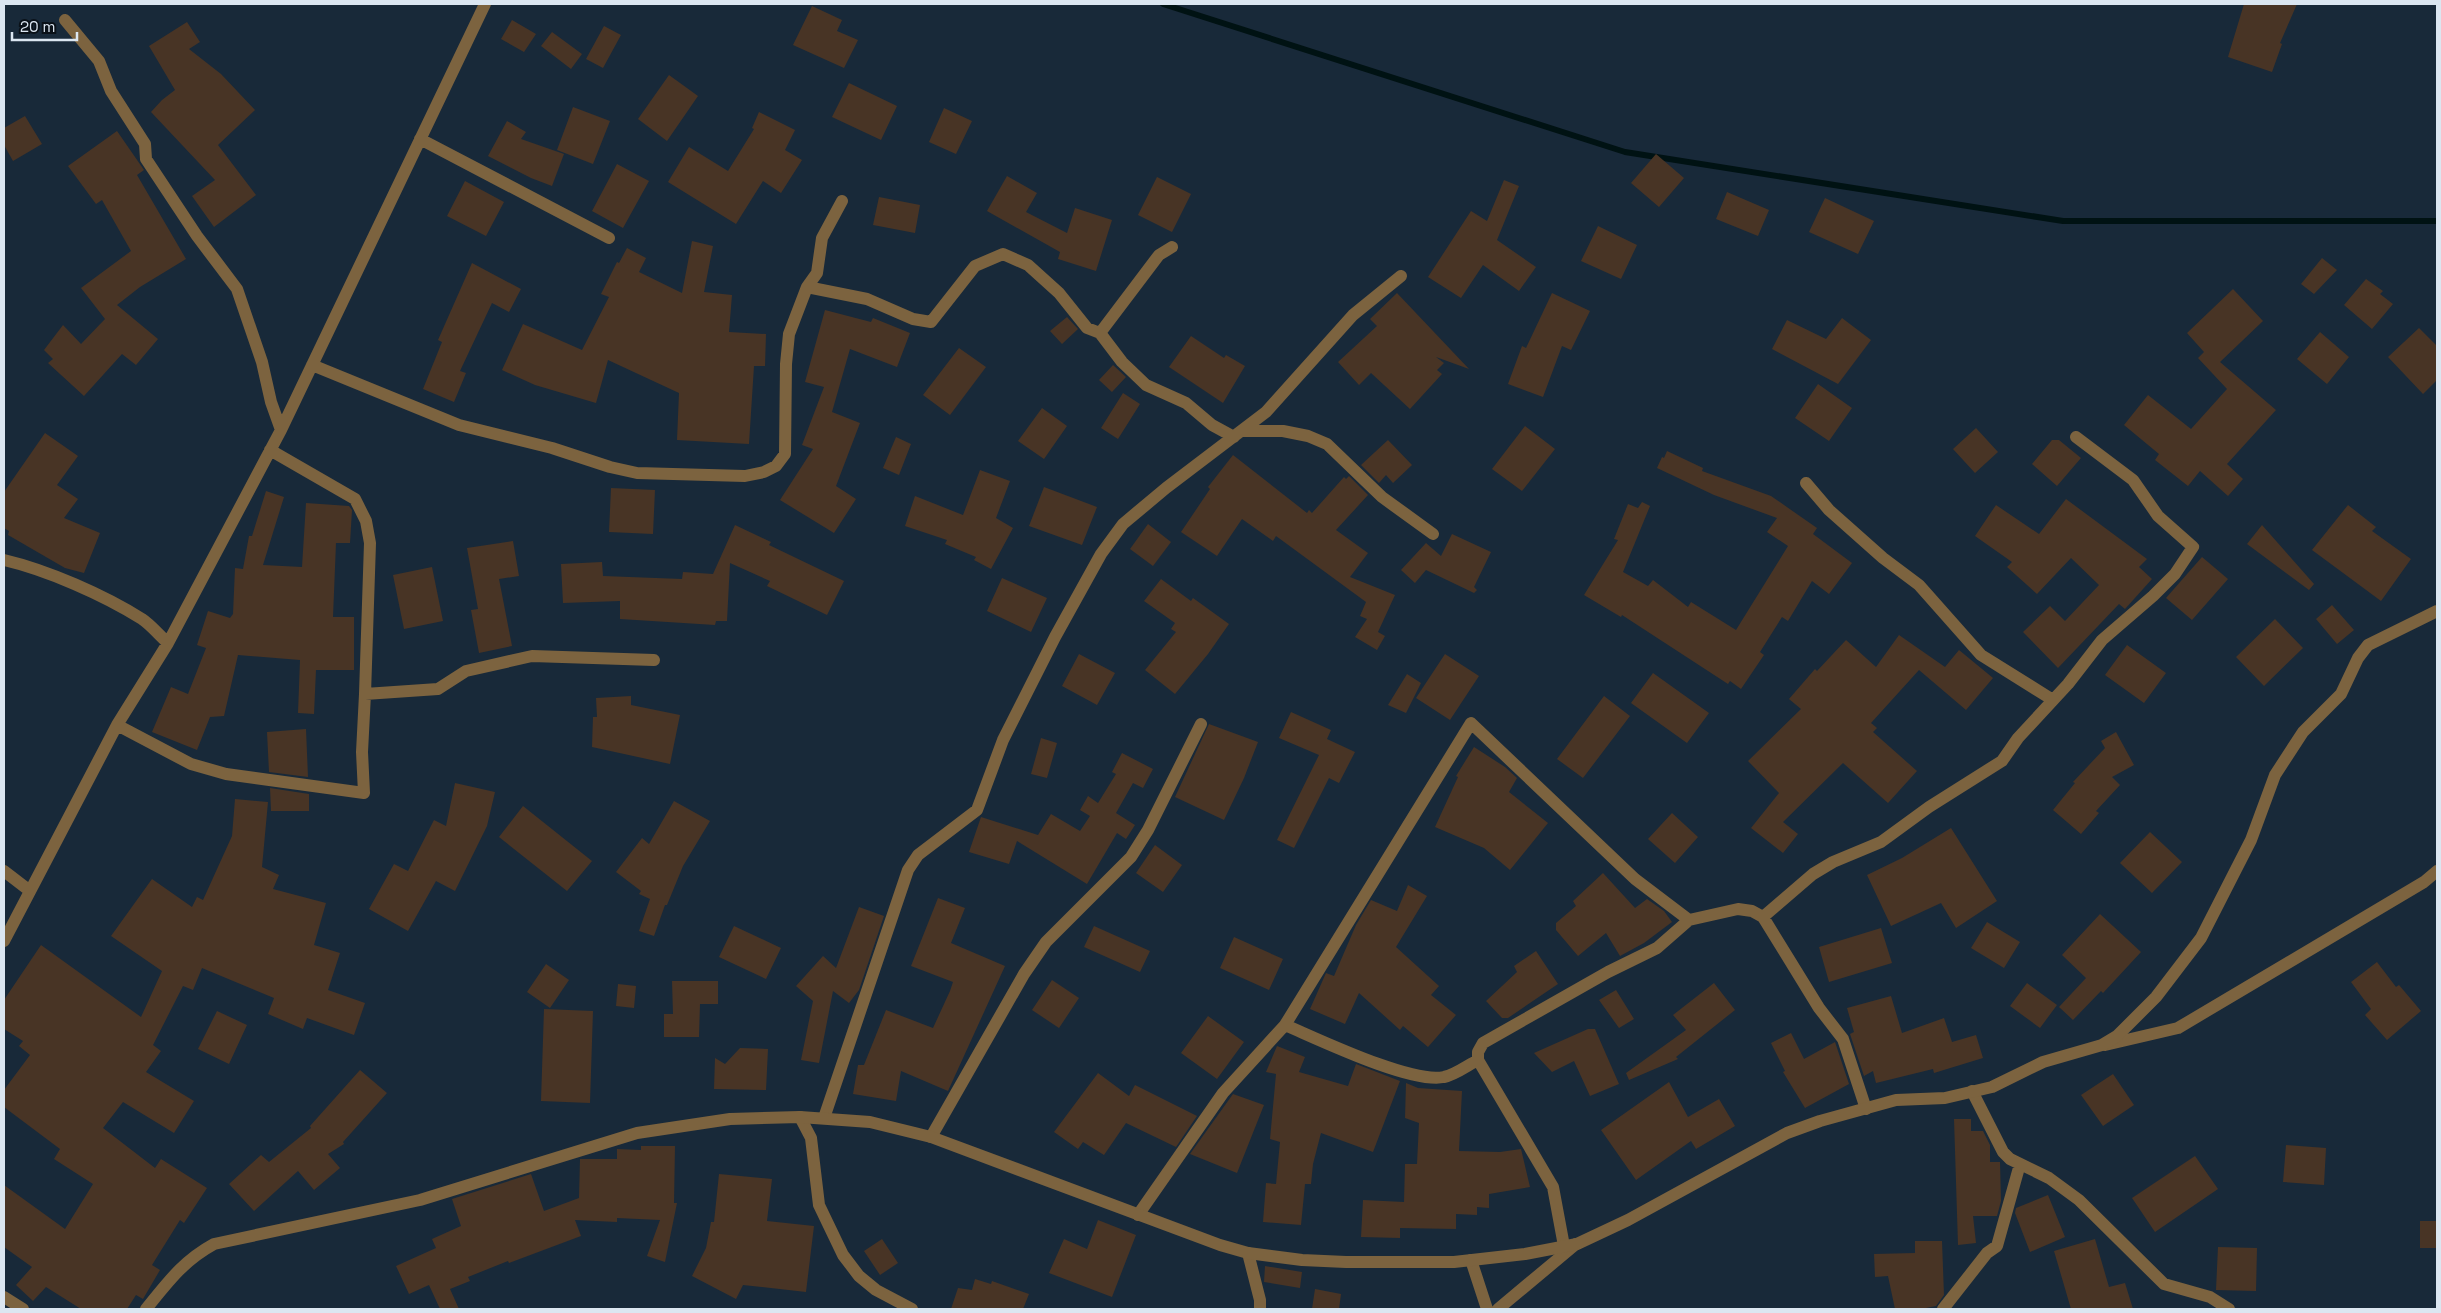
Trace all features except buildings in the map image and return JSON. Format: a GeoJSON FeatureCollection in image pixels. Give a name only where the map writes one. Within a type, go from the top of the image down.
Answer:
{"type":"FeatureCollection","features":[{"type":"Feature","properties":{"kind":"street"},"geometry":{"type":"LineString","coordinates":[[4,941],[117,725],[168,642],[281,430],[485,4]]}},
{"type":"Feature","properties":{"kind":"street"},"geometry":{"type":"LineString","coordinates":[[65,20],[99,61],[110,91],[145,144],[146,159],[197,236],[237,289],[262,362],[271,402],[281,430]]}},
{"type":"Feature","properties":{"kind":"street"},"geometry":{"type":"LineString","coordinates":[[420,139],[609,238]]}},
{"type":"Feature","properties":{"kind":"street"},"geometry":{"type":"LineString","coordinates":[[312,365],[459,425],[552,448],[610,467],[637,473],[745,476],[764,472],[776,466],[785,454],[786,364],[789,334],[807,287],[817,273],[822,238],[842,201]]}},
{"type":"Feature","properties":{"kind":"street"},"geometry":{"type":"LineString","coordinates":[[1100,333],[1159,255],[1172,247]]}},
{"type":"Feature","properties":{"kind":"street"},"geometry":{"type":"LineString","coordinates":[[807,287],[867,299],[913,319],[931,322],[975,266],[1004,254],[1028,265],[1059,293],[1087,328],[1100,333],[1122,362],[1146,385],[1186,403],[1212,425],[1238,434],[1283,431],[1308,436],[1328,444],[1382,497],[1432,534]]}},
{"type":"Feature","properties":{"kind":"street"},"geometry":{"type":"LineString","coordinates":[[824,1118],[908,870],[918,855],[977,810],[1003,740],[1055,637],[1101,554],[1123,524],[1166,488],[1266,412],[1353,315],[1401,276]]}},
{"type":"Feature","properties":{"kind":"street"},"geometry":{"type":"LineString","coordinates":[[1763,917],[1813,874],[1833,862],[1881,842],[1929,807],[2002,761],[2018,738],[2053,700],[2102,640],[2153,596],[2175,574],[2193,547],[2158,516],[2133,480],[2076,438]]}},
{"type":"Feature","properties":{"kind":"street"},"geometry":{"type":"LineString","coordinates":[[117,725],[191,764],[226,774],[364,793],[362,752],[370,543],[366,521],[355,499],[270,450]]}},
{"type":"Feature","properties":{"kind":"street"},"geometry":{"type":"LineString","coordinates":[[1806,483],[1829,510],[1884,558],[1919,585],[1981,656],[2053,700]]}},
{"type":"Feature","properties":{"kind":"street"},"geometry":{"type":"LineString","coordinates":[[4,560],[30,566],[114,604],[144,620],[168,642]]}},
{"type":"Feature","properties":{"kind":"street"},"geometry":{"type":"LineString","coordinates":[[2102,1045],[2117,1036],[2156,997],[2201,938],[2251,840],[2274,775],[2303,732],[2341,694],[2358,658],[2368,645],[2437,611]]}},
{"type":"Feature","properties":{"kind":"street"},"geometry":{"type":"LineString","coordinates":[[365,694],[438,689],[466,671],[532,656],[654,660]]}},
{"type":"Feature","properties":{"kind":"street"},"geometry":{"type":"LineString","coordinates":[[1138,1215],[1223,1092],[1285,1025],[1470,723],[1635,879],[1689,920]]}},
{"type":"Feature","properties":{"kind":"street"},"geometry":{"type":"LineString","coordinates":[[931,1137],[1024,974],[1046,942],[1131,857],[1148,830],[1201,724]]}},
{"type":"Feature","properties":{"kind":"street"},"geometry":{"type":"LineString","coordinates":[[4,871],[30,891]]}},
{"type":"Feature","properties":{"kind":"street"},"geometry":{"type":"LineString","coordinates":[[146,1309],[179,1268],[194,1255],[214,1244],[420,1200],[637,1134],[730,1119],[800,1117],[870,1122],[931,1137],[1138,1215],[1248,1253],[1302,1260],[1346,1262],[1454,1262],[1525,1254],[1570,1245],[1628,1220],[1787,1134],[1820,1121],[1896,1100],[1945,1098],[1992,1087],[2043,1062],[2102,1045],[2178,1028],[2424,882],[2437,871]]}},
{"type":"Feature","properties":{"kind":"street"},"geometry":{"type":"LineString","coordinates":[[1570,1245],[1553,1187],[1478,1060],[1478,1052],[1483,1043],[1608,972],[1657,948],[1689,920],[1738,909],[1752,911],[1763,917],[1819,1008],[1843,1039],[1866,1109]]}},
{"type":"Feature","properties":{"kind":"street"},"geometry":{"type":"LineString","coordinates":[[1285,1025],[1364,1058],[1416,1075],[1444,1078],[1478,1060]]}},
{"type":"Feature","properties":{"kind":"street"},"geometry":{"type":"LineString","coordinates":[[1972,1091],[2003,1152],[2010,1159],[2049,1178],[2079,1200],[2164,1284],[2210,1297],[2229,1309]]}},
{"type":"Feature","properties":{"kind":"street"},"geometry":{"type":"LineString","coordinates":[[800,1117],[811,1138],[819,1205],[843,1255],[859,1276],[876,1290],[912,1309]]}},
{"type":"Feature","properties":{"kind":"street"},"geometry":{"type":"LineString","coordinates":[[1944,1309],[1987,1254],[1997,1246],[2020,1164]]}},
{"type":"Feature","properties":{"kind":"street"},"geometry":{"type":"LineString","coordinates":[[1498,1309],[1570,1245]]}},
{"type":"Feature","properties":{"kind":"street"},"geometry":{"type":"LineString","coordinates":[[1248,1253],[1260,1300],[1260,1309]]}},
{"type":"Feature","properties":{"kind":"street"},"geometry":{"type":"LineString","coordinates":[[1471,1260],[1487,1309]]}},
{"type":"Feature","properties":{"kind":"street"},"geometry":{"type":"LineString","coordinates":[[4,1297],[23,1309]]}},
{"type":"Feature","properties":{"kind":"waterway"},"geometry":{"type":"LineString","coordinates":[[1163,4],[1625,152],[2063,221],[2437,221]]}}]}
